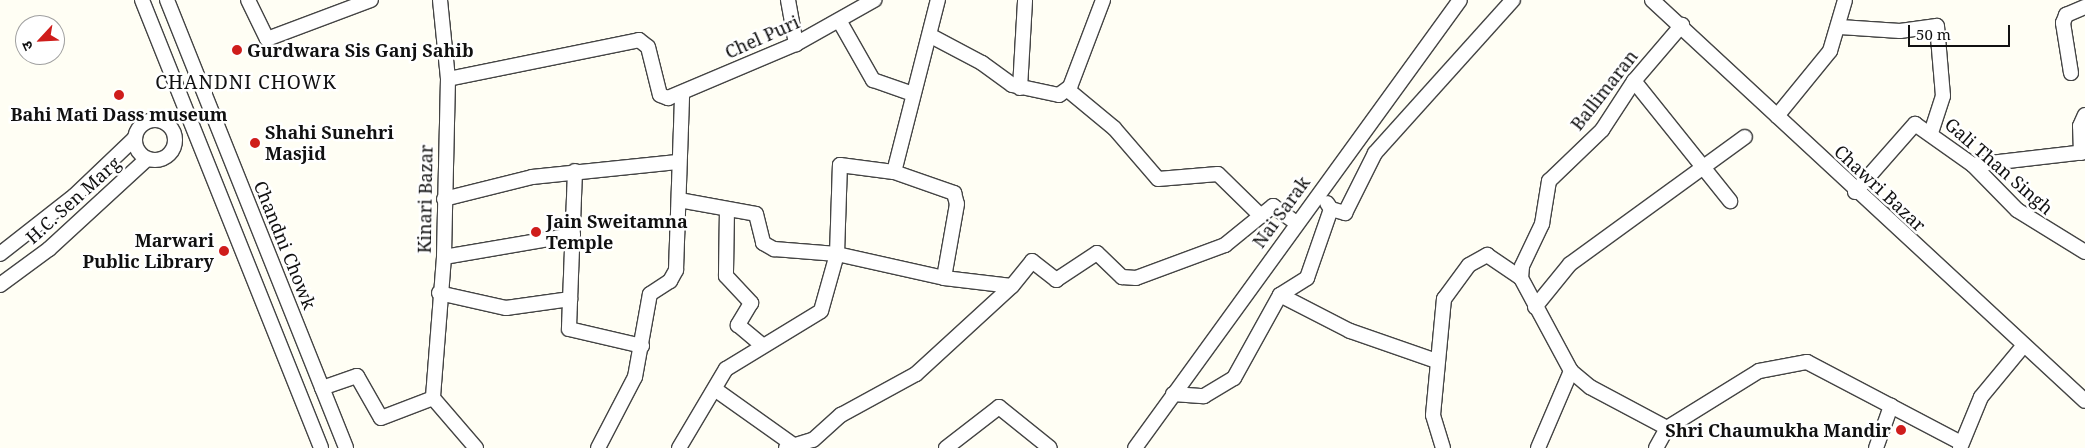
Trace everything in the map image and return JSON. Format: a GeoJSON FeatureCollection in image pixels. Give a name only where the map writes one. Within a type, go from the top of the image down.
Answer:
{"type":"FeatureCollection","features":[{"type":"Feature","properties":{"kind":"street"},"geometry":{"type":"LineString","coordinates":[[142,0],[321,448]]}},
{"type":"Feature","properties":{"kind":"street","name":"Chandni Chowk"},"geometry":{"type":"LineString","coordinates":[[167,0],[346,448]]}},
{"type":"Feature","properties":{"kind":"street"},"geometry":{"type":"LineString","coordinates":[[248,0],[267,39],[371,0]]}},
{"type":"Feature","properties":{"kind":"street","name":"Kinari Bazar"},"geometry":{"type":"LineString","coordinates":[[433,398],[439,293],[444,257],[448,79],[440,0]]}},
{"type":"Feature","properties":{"kind":"street"},"geometry":{"type":"LineString","coordinates":[[788,0],[796,44]]}},
{"type":"Feature","properties":{"kind":"street","name":"Chel Puri"},"geometry":{"type":"LineString","coordinates":[[448,79],[639,40],[647,44],[662,97],[682,94],[796,44],[840,22],[874,0]]}},
{"type":"Feature","properties":{"kind":"street"},"geometry":{"type":"LineString","coordinates":[[894,172],[913,94],[931,36],[938,0]]}},
{"type":"Feature","properties":{"kind":"street"},"geometry":{"type":"LineString","coordinates":[[1020,88],[1025,0]]}},
{"type":"Feature","properties":{"kind":"street"},"geometry":{"type":"LineString","coordinates":[[931,36],[1020,88],[1054,95],[1068,90],[1103,0]]}},
{"type":"Feature","properties":{"kind":"street","name":"Nai Sarak"},"geometry":{"type":"LineString","coordinates":[[1135,448],[1296,223],[1460,0]]}},
{"type":"Feature","properties":{"kind":"street"},"geometry":{"type":"LineString","coordinates":[[1319,192],[1331,209],[1345,213],[1375,153],[1513,0]]}},
{"type":"Feature","properties":{"kind":"street","name":"Chawri Bazar"},"geometry":{"type":"LineString","coordinates":[[1652,0],[1682,25],[1855,192],[2085,401]]}},
{"type":"Feature","properties":{"kind":"street"},"geometry":{"type":"LineString","coordinates":[[1777,116],[1815,74],[1840,27],[1845,0]]}},
{"type":"Feature","properties":{"kind":"street"},"geometry":{"type":"LineString","coordinates":[[2071,73],[2063,23],[2066,15],[2085,7]]}},
{"type":"Feature","properties":{"kind":"street"},"geometry":{"type":"LineString","coordinates":[[840,22],[873,80],[913,94]]}},
{"type":"Feature","properties":{"kind":"street","name":"Ballimaran"},"geometry":{"type":"LineString","coordinates":[[1521,278],[1522,266],[1542,224],[1549,181],[1602,130],[1634,82],[1682,25]]}},
{"type":"Feature","properties":{"kind":"street"},"geometry":{"type":"LineString","coordinates":[[1840,27],[1900,31],[1936,26],[1943,96],[1931,132]]}},
{"type":"Feature","properties":{"kind":"street"},"geometry":{"type":"LineString","coordinates":[[1634,82],[1730,201]]}},
{"type":"Feature","properties":{"kind":"street"},"geometry":{"type":"LineString","coordinates":[[1068,90],[1114,128],[1158,179],[1218,174],[1261,216]]}},
{"type":"Feature","properties":{"kind":"street"},"geometry":{"type":"LineString","coordinates":[[598,448],[629,392],[642,346],[650,294],[670,281],[676,270],[679,200],[677,162],[684,126],[682,94]]}},
{"type":"Feature","properties":{"kind":"street"},"geometry":{"type":"LineString","coordinates":[[170,126],[175,137],[172,151],[161,159],[147,159],[135,138],[151,120],[170,126],[190,118],[209,106]]}},
{"type":"Feature","properties":{"kind":"street"},"geometry":{"type":"LineString","coordinates":[[1974,165],[2083,153],[2080,126],[2085,115]]}},
{"type":"Feature","properties":{"kind":"street","name":"Gali Than Singh"},"geometry":{"type":"LineString","coordinates":[[1855,192],[1908,126],[1915,124],[1931,132],[1974,165],[2017,210],[2085,252]]}},
{"type":"Feature","properties":{"kind":"street"},"geometry":{"type":"LineString","coordinates":[[1535,307],[1570,264],[1745,136]]}},
{"type":"Feature","properties":{"kind":"street","name":"H.C. Sen Marg"},"geometry":{"type":"LineString","coordinates":[[0,254],[74,196],[135,138]]}},
{"type":"Feature","properties":{"kind":"street","name":"H.C. Sen Marg"},"geometry":{"type":"LineString","coordinates":[[0,285],[49,249],[147,159]]}},
{"type":"Feature","properties":{"kind":"street"},"geometry":{"type":"LineString","coordinates":[[444,199],[575,172],[677,162]]}},
{"type":"Feature","properties":{"kind":"street"},"geometry":{"type":"LineString","coordinates":[[679,448],[716,390],[726,369],[762,345],[821,311],[837,254],[838,167],[846,164],[894,172],[956,196],[944,278]]}},
{"type":"Feature","properties":{"kind":"street"},"geometry":{"type":"LineString","coordinates":[[575,172],[570,299],[571,331],[642,346]]}},
{"type":"Feature","properties":{"kind":"street"},"geometry":{"type":"LineString","coordinates":[[679,200],[759,216],[761,238],[768,247],[837,254],[944,278],[1012,286]]}},
{"type":"Feature","properties":{"kind":"street"},"geometry":{"type":"LineString","coordinates":[[716,390],[789,446],[812,440],[842,415],[916,374],[1012,286],[1032,261],[1056,280],[1097,253],[1122,277],[1136,278],[1225,245],[1261,216],[1276,207],[1296,223]]}},
{"type":"Feature","properties":{"kind":"street"},"geometry":{"type":"LineString","coordinates":[[727,209],[726,276],[751,303],[738,325],[762,345]]}},
{"type":"Feature","properties":{"kind":"street"},"geometry":{"type":"LineString","coordinates":[[1173,394],[1204,396],[1234,378],[1280,295],[1307,278],[1331,209]]}},
{"type":"Feature","properties":{"kind":"street"},"geometry":{"type":"LineString","coordinates":[[444,257],[573,235]]}},
{"type":"Feature","properties":{"kind":"street"},"geometry":{"type":"LineString","coordinates":[[1443,448],[1433,415],[1436,360],[1444,299],[1469,265],[1487,255],[1521,278],[1535,307],[1571,370],[1615,402],[1668,428]]}},
{"type":"Feature","properties":{"kind":"street"},"geometry":{"type":"LineString","coordinates":[[439,293],[499,307],[570,299]]}},
{"type":"Feature","properties":{"kind":"street"},"geometry":{"type":"LineString","coordinates":[[1280,295],[1350,332],[1436,360]]}},
{"type":"Feature","properties":{"kind":"street"},"geometry":{"type":"LineString","coordinates":[[1656,448],[1668,428],[1759,371],[1786,362],[1807,362],[1832,372],[1961,446],[1981,397],[2024,345]]}},
{"type":"Feature","properties":{"kind":"street"},"geometry":{"type":"LineString","coordinates":[[1538,448],[1571,370]]}},
{"type":"Feature","properties":{"kind":"street"},"geometry":{"type":"LineString","coordinates":[[322,388],[357,376],[381,418],[433,398],[476,448]]}},
{"type":"Feature","properties":{"kind":"street"},"geometry":{"type":"LineString","coordinates":[[1876,448],[1891,406]]}},
{"type":"Feature","properties":{"kind":"street"},"geometry":{"type":"LineString","coordinates":[[946,448],[998,407],[1050,448]]}},
{"type":"Feature","properties":{"kind":"place","name":"Gurdwara Sis Ganj Sahib"},"geometry":{"type":"Point","coordinates":[237,50]}},
{"type":"Feature","properties":{"kind":"place","name":"Bahi Mati Dass museum"},"geometry":{"type":"Point","coordinates":[119,95]}},
{"type":"Feature","properties":{"kind":"place","name":"Shahi Sunehri Masjid"},"geometry":{"type":"Point","coordinates":[255,143]}},
{"type":"Feature","properties":{"kind":"place","name":"Jain Sweitamna Temple"},"geometry":{"type":"Point","coordinates":[536,232]}},
{"type":"Feature","properties":{"kind":"place","name":"Marwari Public Library"},"geometry":{"type":"Point","coordinates":[224,251]}},
{"type":"Feature","properties":{"kind":"place","name":"Shri Chaumukha Mandir"},"geometry":{"type":"Point","coordinates":[1901,430]}},
{"type":"Feature","properties":{"kind":"district","name":"CHANDNI CHOWK"},"geometry":{"type":"Point","coordinates":[246,83]}}]}
